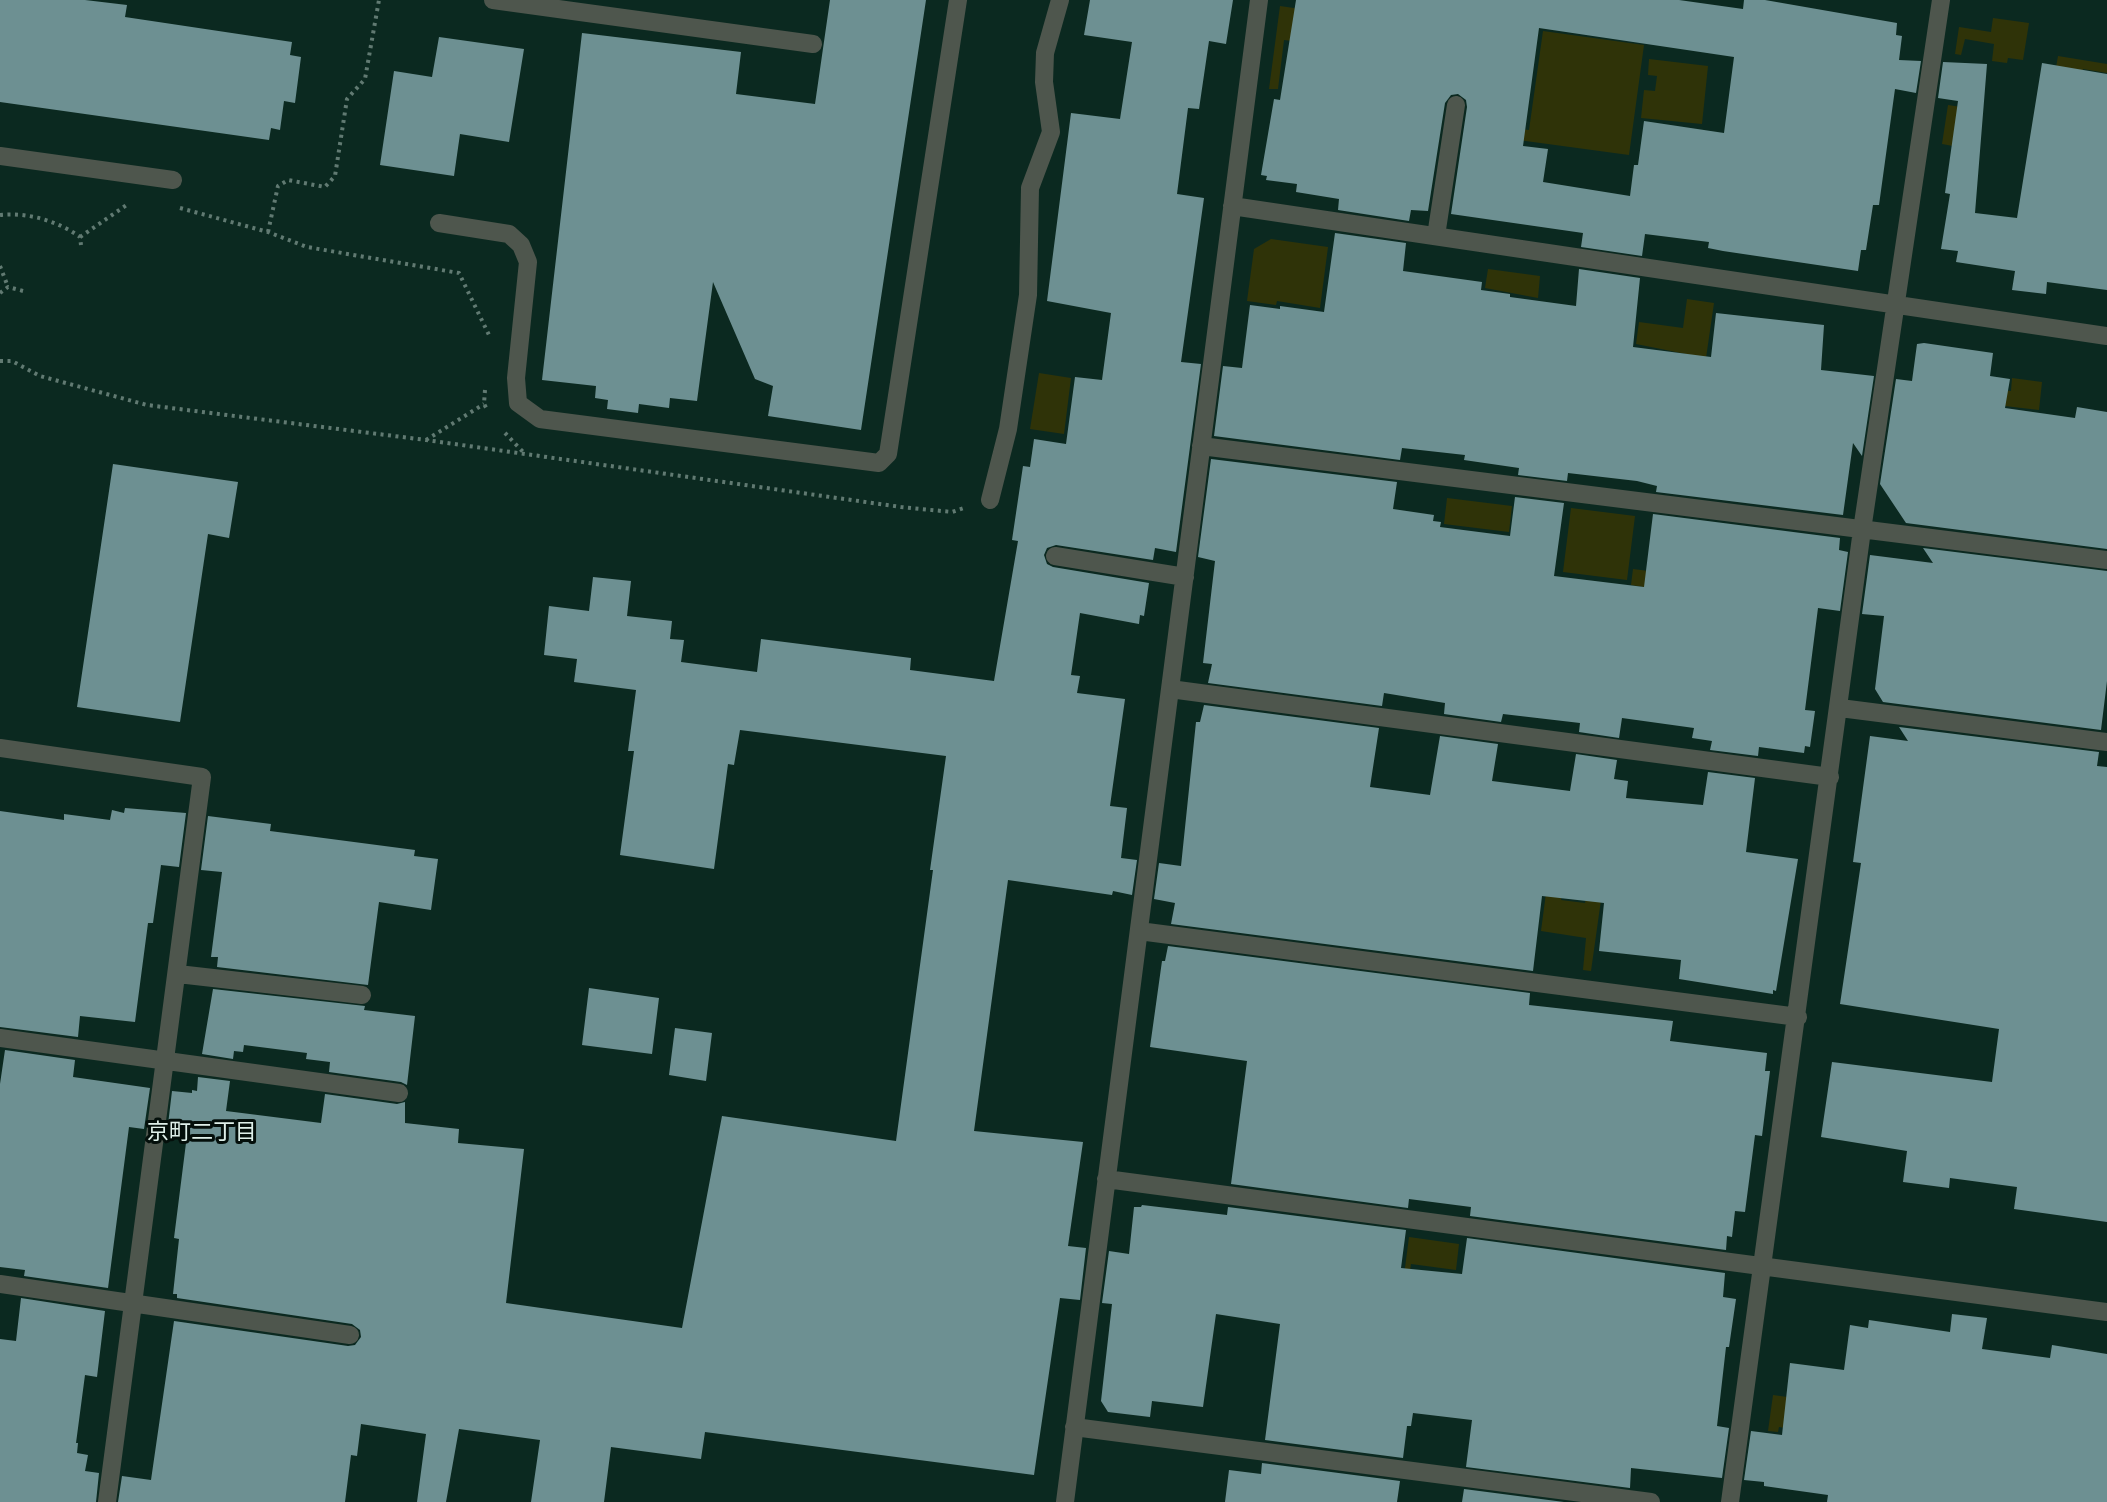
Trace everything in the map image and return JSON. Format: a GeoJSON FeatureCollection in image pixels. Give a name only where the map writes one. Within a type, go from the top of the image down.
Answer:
{"type":"FeatureCollection","features":[{"type":"Feature","properties":{"kind":"street"},"geometry":{"type":"LineString","coordinates":[[493,0],[813,44]]}},
{"type":"Feature","properties":{"kind":"street"},"geometry":{"type":"LineString","coordinates":[[439,223],[509,234],[521,245],[528,262],[516,378],[518,403],[540,419],[879,464],[888,454],[957,0]]}},
{"type":"Feature","properties":{"kind":"street"},"geometry":{"type":"LineString","coordinates":[[990,500],[1008,429],[1028,295],[1030,189],[1051,132],[1044,82],[1044,53],[1060,0]]}},
{"type":"Feature","properties":{"kind":"street"},"geometry":{"type":"LineString","coordinates":[[1065,1502],[1259,0]]}},
{"type":"Feature","properties":{"kind":"street"},"geometry":{"type":"LineString","coordinates":[[1730,1502],[1840,708],[1862,530],[1941,0]]}},
{"type":"Feature","properties":{"kind":"street"},"geometry":{"type":"LineString","coordinates":[[1436,236],[1456,105]]}},
{"type":"Feature","properties":{"kind":"street"},"geometry":{"type":"LineString","coordinates":[[0,156],[173,180]]}},
{"type":"Feature","properties":{"kind":"street"},"geometry":{"type":"LineString","coordinates":[[1232,206],[2107,336]]}},
{"type":"Feature","properties":{"kind":"street"},"geometry":{"type":"LineString","coordinates":[[1202,446],[2107,561]]}},
{"type":"Feature","properties":{"kind":"street"},"geometry":{"type":"LineString","coordinates":[[1055,556],[1185,577]]}},
{"type":"Feature","properties":{"kind":"street"},"geometry":{"type":"LineString","coordinates":[[1170,689],[1830,777]]}},
{"type":"Feature","properties":{"kind":"street"},"geometry":{"type":"LineString","coordinates":[[1840,708],[2107,742]]}},
{"type":"Feature","properties":{"kind":"street"},"geometry":{"type":"LineString","coordinates":[[0,748],[202,777],[178,974],[131,1304],[107,1502]]}},
{"type":"Feature","properties":{"kind":"street"},"geometry":{"type":"LineString","coordinates":[[1139,931],[1798,1017]]}},
{"type":"Feature","properties":{"kind":"street"},"geometry":{"type":"LineString","coordinates":[[178,974],[362,996]]}},
{"type":"Feature","properties":{"kind":"street"},"geometry":{"type":"LineString","coordinates":[[0,1038],[399,1093]]}},
{"type":"Feature","properties":{"kind":"street"},"geometry":{"type":"LineString","coordinates":[[1106,1179],[2107,1312]]}},
{"type":"Feature","properties":{"kind":"street"},"geometry":{"type":"LineString","coordinates":[[0,1284],[350,1335]]}},
{"type":"Feature","properties":{"kind":"street"},"geometry":{"type":"LineString","coordinates":[[1074,1427],[1651,1502]]}},
{"type":"Feature","properties":{"kind":"path"},"geometry":{"type":"LineString","coordinates":[[268,232],[278,186],[288,180],[325,187],[335,176],[347,99],[366,79],[379,0]]}},
{"type":"Feature","properties":{"kind":"path"},"geometry":{"type":"LineString","coordinates":[[80,237],[129,203],[140,204]]}},
{"type":"Feature","properties":{"kind":"path"},"geometry":{"type":"LineString","coordinates":[[175,207],[268,232],[308,247],[459,273],[490,338]]}},
{"type":"Feature","properties":{"kind":"path"},"geometry":{"type":"LineString","coordinates":[[0,215],[19,213],[68,228],[80,237],[81,245]]}},
{"type":"Feature","properties":{"kind":"path"},"geometry":{"type":"LineString","coordinates":[[0,266],[8,287]]}},
{"type":"Feature","properties":{"kind":"path"},"geometry":{"type":"LineString","coordinates":[[8,287],[27,292]]}},
{"type":"Feature","properties":{"kind":"path"},"geometry":{"type":"LineString","coordinates":[[0,293],[8,287]]}},
{"type":"Feature","properties":{"kind":"path"},"geometry":{"type":"LineString","coordinates":[[0,361],[12,361],[40,376],[147,405],[426,440],[921,509],[952,512],[990,500]]}},
{"type":"Feature","properties":{"kind":"path"},"geometry":{"type":"LineString","coordinates":[[486,382],[484,404],[490,414]]}},
{"type":"Feature","properties":{"kind":"path"},"geometry":{"type":"LineString","coordinates":[[426,440],[484,404]]}},
{"type":"Feature","properties":{"kind":"path"},"geometry":{"type":"LineString","coordinates":[[503,431],[526,454]]}},
{"type":"Feature","properties":{"kind":"green space"},"geometry":{"type":"Polygon","coordinates":[[[1280,6],[1369,19],[1365,50],[1284,40],[1278,89],[1269,89],[1280,6]]]}},
{"type":"Feature","properties":{"kind":"green space"},"geometry":{"type":"Polygon","coordinates":[[[1993,18],[2029,23],[2023,60],[2008,58],[2007,63],[1992,61],[1994,44],[1965,39],[1961,55],[1955,54],[1959,27],[1991,32],[1993,18]]]}},
{"type":"Feature","properties":{"kind":"green space"},"geometry":{"type":"Polygon","coordinates":[[[1543,31],[1644,45],[1629,155],[1474,134],[1475,123],[1529,130],[1543,31]]]}},
{"type":"Feature","properties":{"kind":"green space"},"geometry":{"type":"Polygon","coordinates":[[[2058,56],[2107,64],[2107,73],[2083,69],[2082,74],[2055,73],[2058,56]]]}},
{"type":"Feature","properties":{"kind":"green space"},"geometry":{"type":"Polygon","coordinates":[[[1649,59],[1708,66],[1702,124],[1641,118],[1644,90],[1655,91],[1657,76],[1648,75],[1649,59]]]}},
{"type":"Feature","properties":{"kind":"green space"},"geometry":{"type":"Polygon","coordinates":[[[1948,105],[1961,107],[1975,150],[1942,144],[1948,105]]]}},
{"type":"Feature","properties":{"kind":"green space"},"geometry":{"type":"Polygon","coordinates":[[[1271,239],[1328,247],[1320,308],[1277,301],[1276,305],[1247,301],[1254,249],[1271,239]]]}},
{"type":"Feature","properties":{"kind":"green space"},"geometry":{"type":"Polygon","coordinates":[[[1488,269],[1540,276],[1538,298],[1485,288],[1488,269]]]}},
{"type":"Feature","properties":{"kind":"green space"},"geometry":{"type":"Polygon","coordinates":[[[1687,299],[1714,303],[1706,358],[1636,344],[1639,322],[1683,328],[1687,299]]]}},
{"type":"Feature","properties":{"kind":"green space"},"geometry":{"type":"Polygon","coordinates":[[[1039,373],[1071,378],[1064,434],[1030,429],[1039,373]]]}},
{"type":"Feature","properties":{"kind":"green space"},"geometry":{"type":"Polygon","coordinates":[[[2012,378],[2042,382],[2039,410],[1996,405],[1991,389],[2011,391],[2012,378]]]}},
{"type":"Feature","properties":{"kind":"green space"},"geometry":{"type":"Polygon","coordinates":[[[1447,498],[1512,506],[1509,532],[1444,524],[1447,498]]]}},
{"type":"Feature","properties":{"kind":"green space"},"geometry":{"type":"Polygon","coordinates":[[[1571,508],[1635,516],[1627,580],[1563,572],[1571,508]]]}},
{"type":"Feature","properties":{"kind":"green space"},"geometry":{"type":"Polygon","coordinates":[[[1633,569],[1696,577],[1650,588],[1631,585],[1633,569]]]}},
{"type":"Feature","properties":{"kind":"green space"},"geometry":{"type":"Polygon","coordinates":[[[1546,893],[1562,895],[1561,900],[1585,903],[1586,898],[1601,900],[1591,971],[1583,970],[1586,938],[1541,931],[1546,893]]]}},
{"type":"Feature","properties":{"kind":"green space"},"geometry":{"type":"Polygon","coordinates":[[[1409,1237],[1459,1244],[1456,1270],[1411,1264],[1406,1299],[1401,1299],[1409,1237]]]}},
{"type":"Feature","properties":{"kind":"green space"},"geometry":{"type":"Polygon","coordinates":[[[1773,1395],[1838,1404],[1834,1435],[1779,1427],[1778,1432],[1768,1431],[1773,1395]]]}},
{"type":"Feature","properties":{"kind":"building"},"geometry":{"type":"Polygon","coordinates":[[[0,0],[85,0],[127,5],[125,17],[292,42],[290,55],[301,57],[295,103],[284,101],[280,130],[271,128],[269,140],[0,102],[0,0]]]}},
{"type":"Feature","properties":{"kind":"building"},"geometry":{"type":"Polygon","coordinates":[[[830,0],[926,0],[861,430],[768,416],[773,386],[755,379],[713,282],[697,401],[670,398],[669,408],[639,404],[638,413],[607,409],[608,400],[595,398],[596,386],[542,380],[582,33],[741,52],[736,94],[815,104],[830,0]]]}},
{"type":"Feature","properties":{"kind":"building"},"geometry":{"type":"Polygon","coordinates":[[[1090,0],[1233,0],[1226,44],[1209,41],[1199,109],[1188,108],[1177,194],[1204,198],[1181,362],[1201,364],[1176,552],[1155,548],[1153,560],[1056,545],[1047,548],[1044,555],[1047,564],[1053,567],[1149,583],[1144,616],[1140,615],[1139,624],[1080,613],[1071,675],[1080,676],[1077,693],[1125,699],[1110,806],[1127,808],[1121,858],[1137,860],[1132,895],[1113,891],[1112,895],[1008,880],[974,1131],[1083,1142],[1068,1246],[1086,1248],[1080,1300],[1060,1298],[1034,1475],[705,1432],[701,1459],[611,1447],[604,1502],[531,1502],[540,1440],[459,1429],[446,1502],[417,1502],[426,1434],[361,1424],[357,1456],[351,1455],[345,1502],[118,1502],[122,1476],[151,1480],[174,1321],[348,1346],[355,1345],[361,1337],[360,1330],[352,1324],[177,1298],[177,1294],[173,1294],[179,1239],[174,1238],[187,1135],[167,1133],[172,1091],[192,1093],[192,1090],[197,1091],[198,1077],[230,1081],[226,1111],[321,1123],[325,1094],[397,1104],[405,1102],[405,1123],[459,1129],[458,1143],[524,1149],[506,1303],[682,1328],[722,1116],[896,1141],[946,756],[740,730],[734,765],[728,764],[714,869],[620,855],[634,751],[628,751],[636,690],[574,682],[577,659],[544,655],[549,606],[589,611],[593,577],[631,581],[627,616],[672,621],[670,639],[684,640],[681,662],[757,672],[761,639],[911,658],[910,670],[994,681],[1018,541],[1012,540],[1023,466],[1030,467],[1034,439],[1066,444],[1075,377],[1102,380],[1111,313],[1047,301],[1071,113],[1120,119],[1132,42],[1084,35],[1090,0]]]}},
{"type":"Feature","properties":{"kind":"building"},"geometry":{"type":"Polygon","coordinates":[[[1296,0],[1679,0],[1743,9],[1744,0],[1765,0],[1897,23],[1896,35],[1902,36],[1899,60],[1921,61],[1916,93],[1895,89],[1879,205],[1873,205],[1866,250],[1861,250],[1858,271],[1723,251],[1708,248],[1709,242],[1645,234],[1642,256],[1581,247],[1583,233],[1451,214],[1467,107],[1466,100],[1458,94],[1451,95],[1445,103],[1428,211],[1411,210],[1409,221],[1338,210],[1339,199],[1296,192],[1297,184],[1266,180],[1267,176],[1261,175],[1274,99],[1280,100],[1296,0]],[[1539,28],[1523,146],[1548,149],[1543,182],[1630,196],[1634,165],[1638,165],[1644,121],[1724,133],[1734,57],[1539,28]]]}},
{"type":"Feature","properties":{"kind":"building"},"geometry":{"type":"Polygon","coordinates":[[[439,37],[524,49],[509,142],[460,134],[454,176],[380,165],[394,71],[432,77],[439,37]]]}},
{"type":"Feature","properties":{"kind":"building"},"geometry":{"type":"Polygon","coordinates":[[[1943,62],[1987,64],[1975,213],[2017,218],[2042,63],[2107,74],[2107,290],[2047,282],[2046,294],[2012,290],[2015,271],[1956,262],[1958,251],[1941,249],[1950,194],[1945,193],[1958,101],[1938,98],[1943,62]]]}},
{"type":"Feature","properties":{"kind":"building"},"geometry":{"type":"Polygon","coordinates":[[[1335,233],[1406,243],[1403,271],[1482,282],[1481,290],[1510,294],[1510,297],[1576,306],[1579,269],[1640,278],[1633,347],[1711,357],[1716,313],[1824,325],[1821,370],[1874,376],[1862,456],[1853,443],[1843,515],[1656,492],[1657,486],[1637,481],[1568,473],[1567,481],[1518,475],[1519,468],[1464,460],[1465,455],[1402,448],[1400,460],[1214,436],[1223,366],[1242,368],[1250,305],[1280,309],[1280,306],[1324,312],[1335,233]]]}},
{"type":"Feature","properties":{"kind":"building"},"geometry":{"type":"Polygon","coordinates":[[[1924,343],[1993,353],[1990,376],[2010,379],[2005,408],[2075,418],[2077,407],[2107,412],[2107,549],[1906,523],[1880,484],[1896,379],[1912,381],[1917,344],[1924,343]]]}},
{"type":"Feature","properties":{"kind":"building"},"geometry":{"type":"Polygon","coordinates":[[[1211,459],[1397,482],[1393,509],[1434,515],[1433,521],[1441,522],[1440,527],[1510,536],[1515,497],[1564,503],[1554,576],[1644,587],[1653,514],[1840,538],[1839,550],[1848,552],[1840,611],[1818,608],[1805,710],[1815,711],[1810,747],[1805,746],[1804,753],[1759,747],[1758,756],[1710,750],[1712,741],[1692,738],[1694,728],[1622,718],[1619,738],[1579,732],[1580,723],[1503,714],[1501,722],[1444,714],[1445,703],[1384,693],[1382,706],[1208,683],[1212,664],[1203,663],[1215,561],[1198,557],[1211,459]]]}},
{"type":"Feature","properties":{"kind":"building"},"geometry":{"type":"Polygon","coordinates":[[[113,464],[238,482],[229,538],[208,534],[180,722],[77,707],[113,464]]]}},
{"type":"Feature","properties":{"kind":"building"},"geometry":{"type":"Polygon","coordinates":[[[1923,548],[2107,571],[2107,681],[2101,730],[1883,702],[1875,689],[1884,616],[1862,614],[1870,555],[1933,563],[1923,548]]]}},
{"type":"Feature","properties":{"kind":"building"},"geometry":{"type":"Polygon","coordinates":[[[1204,705],[1379,728],[1370,787],[1430,795],[1440,736],[1498,744],[1492,781],[1570,791],[1576,754],[1617,760],[1614,779],[1628,781],[1626,798],[1703,805],[1708,772],[1755,778],[1746,852],[1798,859],[1776,991],[1773,990],[1773,994],[1679,979],[1681,960],[1599,951],[1604,903],[1542,896],[1533,971],[1171,924],[1175,903],[1154,899],[1159,863],[1181,866],[1196,722],[1200,722],[1204,705]]]}},
{"type":"Feature","properties":{"kind":"building"},"geometry":{"type":"Polygon","coordinates":[[[1899,727],[2099,752],[2097,766],[2107,767],[2107,1222],[2014,1209],[2017,1187],[1950,1178],[1949,1188],[1903,1182],[1907,1151],[1821,1137],[1832,1062],[1992,1082],[1999,1029],[1840,1004],[1861,863],[1853,862],[1870,736],[1908,741],[1899,727]]]}},
{"type":"Feature","properties":{"kind":"building"},"geometry":{"type":"Polygon","coordinates":[[[125,808],[186,813],[179,867],[161,865],[153,923],[148,923],[135,1022],[80,1016],[78,1037],[0,1027],[0,811],[64,820],[64,814],[110,820],[112,810],[124,813],[125,808]]]}},
{"type":"Feature","properties":{"kind":"building"},"geometry":{"type":"Polygon","coordinates":[[[208,816],[271,824],[270,831],[415,850],[414,856],[438,859],[431,910],[379,902],[368,985],[217,967],[218,957],[211,957],[222,872],[201,870],[208,816]]]}},
{"type":"Feature","properties":{"kind":"building"},"geometry":{"type":"Polygon","coordinates":[[[1168,946],[1530,993],[1529,1005],[1673,1021],[1670,1041],[1767,1053],[1765,1071],[1770,1071],[1762,1136],[1755,1135],[1745,1212],[1735,1211],[1732,1237],[1727,1236],[1726,1250],[1470,1216],[1471,1207],[1409,1199],[1408,1208],[1231,1184],[1247,1061],[1150,1047],[1162,961],[1165,961],[1168,946]]]}},
{"type":"Feature","properties":{"kind":"building"},"geometry":{"type":"Polygon","coordinates":[[[589,988],[659,998],[652,1054],[582,1045],[589,988]]]}},
{"type":"Feature","properties":{"kind":"building"},"geometry":{"type":"Polygon","coordinates":[[[213,989],[365,1006],[364,1010],[415,1016],[407,1085],[401,1082],[329,1072],[330,1062],[306,1059],[307,1053],[244,1045],[243,1052],[234,1051],[233,1059],[202,1054],[213,989]]]}},
{"type":"Feature","properties":{"kind":"building"},"geometry":{"type":"Polygon","coordinates":[[[675,1028],[712,1033],[706,1081],[669,1075],[675,1028]]]}},
{"type":"Feature","properties":{"kind":"building"},"geometry":{"type":"Polygon","coordinates":[[[5,1050],[75,1060],[73,1077],[150,1088],[144,1129],[129,1127],[108,1288],[24,1276],[25,1270],[0,1267],[0,1084],[5,1050]]]}},
{"type":"Feature","properties":{"kind":"building"},"geometry":{"type":"Polygon","coordinates":[[[1142,1205],[1227,1215],[1228,1207],[1406,1230],[1401,1268],[1462,1274],[1467,1238],[1725,1273],[1723,1297],[1736,1299],[1729,1347],[1726,1347],[1717,1426],[1729,1428],[1722,1478],[1631,1468],[1630,1488],[1466,1467],[1472,1420],[1413,1413],[1411,1426],[1407,1426],[1403,1458],[1265,1440],[1280,1324],[1216,1314],[1203,1407],[1152,1401],[1150,1417],[1108,1412],[1101,1401],[1112,1304],[1102,1303],[1109,1251],[1129,1254],[1134,1207],[1142,1205]]]}},
{"type":"Feature","properties":{"kind":"building"},"geometry":{"type":"Polygon","coordinates":[[[21,1298],[105,1311],[97,1377],[85,1375],[76,1443],[78,1443],[77,1453],[88,1455],[85,1471],[99,1473],[96,1502],[0,1502],[0,1339],[16,1341],[21,1298]]]}},
{"type":"Feature","properties":{"kind":"building"},"geometry":{"type":"Polygon","coordinates":[[[1952,1314],[1987,1318],[1982,1349],[2050,1358],[2052,1345],[2107,1354],[2107,1502],[1827,1502],[1828,1495],[1764,1486],[1764,1482],[1744,1480],[1751,1431],[1782,1435],[1790,1363],[1844,1370],[1850,1325],[1868,1328],[1869,1320],[1950,1332],[1952,1314]]]}},
{"type":"Feature","properties":{"kind":"building"},"geometry":{"type":"Polygon","coordinates":[[[1262,1463],[1400,1481],[1397,1502],[1225,1502],[1229,1470],[1261,1474],[1262,1463]]]}},
{"type":"Feature","properties":{"kind":"building"},"geometry":{"type":"Polygon","coordinates":[[[1464,1489],[1564,1502],[1462,1502],[1464,1489]]]}},
{"type":"Feature","properties":{"kind":"district","name":"京町二丁目"},"geometry":{"type":"Point","coordinates":[202,1133]}}]}
